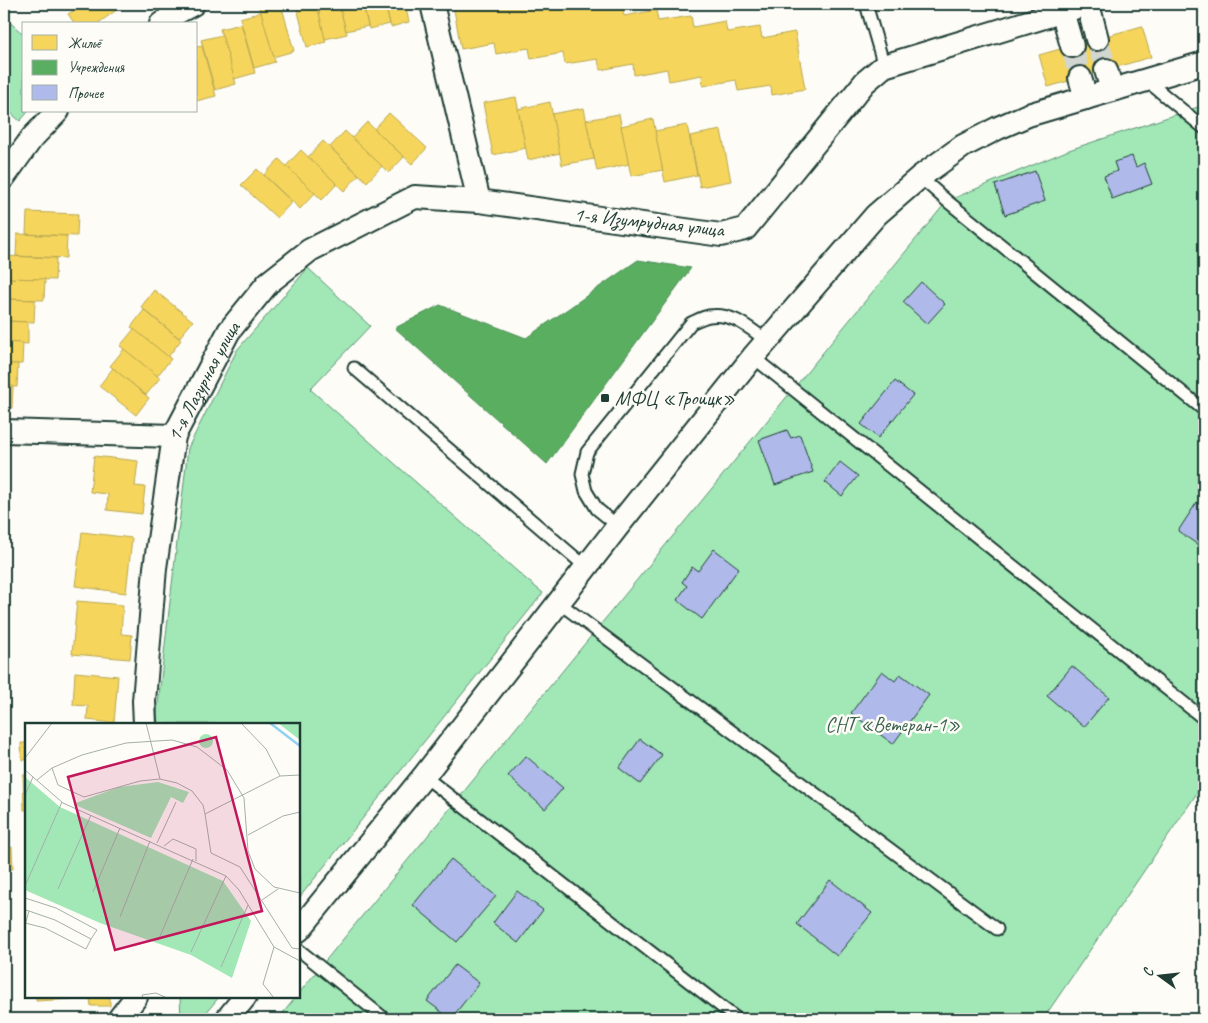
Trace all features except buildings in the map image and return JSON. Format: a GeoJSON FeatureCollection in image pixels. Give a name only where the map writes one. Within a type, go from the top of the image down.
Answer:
{"type":"FeatureCollection","features":[{"type":"Feature","properties":{"kind":"street"},"geometry":{"type":"LineString","coordinates":[[164,22],[193,4]]}},
{"type":"Feature","properties":{"kind":"street"},"geometry":{"type":"LineString","coordinates":[[432,4],[479,201]]}},
{"type":"Feature","properties":{"kind":"street"},"geometry":{"type":"LineString","coordinates":[[1087,4],[1097,39]]}},
{"type":"Feature","properties":{"kind":"street","name":"1-я Изумрудная улица"},"geometry":{"type":"LineString","coordinates":[[479,201],[721,235],[745,229],[865,82],[884,66],[1087,4]]}},
{"type":"Feature","properties":{"kind":"street"},"geometry":{"type":"LineString","coordinates":[[1062,11],[1072,46]]}},
{"type":"Feature","properties":{"kind":"street"},"geometry":{"type":"LineString","coordinates":[[300,929],[424,776],[558,602],[760,349],[876,215],[920,177],[963,146],[1083,88],[1109,80],[1146,80],[1204,63]]}},
{"type":"Feature","properties":{"kind":"street"},"geometry":{"type":"LineString","coordinates":[[4,177],[32,138],[57,112]]}},
{"type":"Feature","properties":{"kind":"street","name":"1-я Лазурная улица"},"geometry":{"type":"LineString","coordinates":[[145,723],[144,701],[155,568],[174,436],[229,330],[268,283],[310,250],[415,197],[479,201]]}},
{"type":"Feature","properties":{"kind":"street"},"geometry":{"type":"LineString","coordinates":[[4,431],[174,436]]}},
{"type":"Feature","properties":{"kind":"street"},"geometry":{"type":"LineString","coordinates":[[118,1019],[135,998]]}},
{"type":"Feature","properties":{"kind":"street"},"geometry":{"type":"LineString","coordinates":[[227,1019],[244,998]]}},
{"type":"Feature","properties":{"kind":"lane"},"geometry":{"type":"LineString","coordinates":[[866,4],[884,66]]}},
{"type":"Feature","properties":{"kind":"lane"},"geometry":{"type":"LineString","coordinates":[[1146,80],[1204,128]]}},
{"type":"Feature","properties":{"kind":"lane"},"geometry":{"type":"LineString","coordinates":[[920,177],[1204,410]]}},
{"type":"Feature","properties":{"kind":"lane"},"geometry":{"type":"LineString","coordinates":[[618,526],[597,509],[586,491],[582,474],[587,452],[691,323],[708,316],[726,316],[741,322],[760,349],[1204,719]]}},
{"type":"Feature","properties":{"kind":"lane"},"geometry":{"type":"LineString","coordinates":[[354,368],[586,568]]}},
{"type":"Feature","properties":{"kind":"lane"},"geometry":{"type":"LineString","coordinates":[[558,602],[997,929]]}},
{"type":"Feature","properties":{"kind":"lane"},"geometry":{"type":"LineString","coordinates":[[424,776],[737,1019]]}},
{"type":"Feature","properties":{"kind":"lane"},"geometry":{"type":"LineString","coordinates":[[300,951],[385,1019]]}},
{"type":"Feature","properties":{"kind":"green space"},"geometry":{"type":"Polygon","coordinates":[[[4,17],[22,33],[22,112],[28,112],[20,121],[4,107],[4,17]]]}},
{"type":"Feature","properties":{"kind":"green space","name":"СНТ «Ветеран-1»"},"geometry":{"type":"Polygon","coordinates":[[[1204,105],[1204,783],[1043,1019],[278,1019],[295,998],[300,998],[300,992],[947,201],[1069,150],[1204,105]]]}},
{"type":"Feature","properties":{"kind":"green space"},"geometry":{"type":"Polygon","coordinates":[[[308,268],[370,326],[310,389],[543,593],[300,897],[300,723],[158,723],[157,713],[188,448],[237,350],[308,268]]]}},
{"type":"Feature","properties":{"kind":"green space"},"geometry":{"type":"Polygon","coordinates":[[[180,998],[218,998],[201,1019],[181,1019],[180,998]]]}},
{"type":"Feature","properties":{"kind":"tunnel"},"geometry":{"type":"LineString","coordinates":[[1097,39],[1106,70]]}},
{"type":"Feature","properties":{"kind":"tunnel"},"geometry":{"type":"LineString","coordinates":[[1072,46],[1080,78]]}},
{"type":"Feature","properties":{"kind":"place","name":"МФЦ «Троицк»"},"geometry":{"type":"Point","coordinates":[605,398]}}]}
